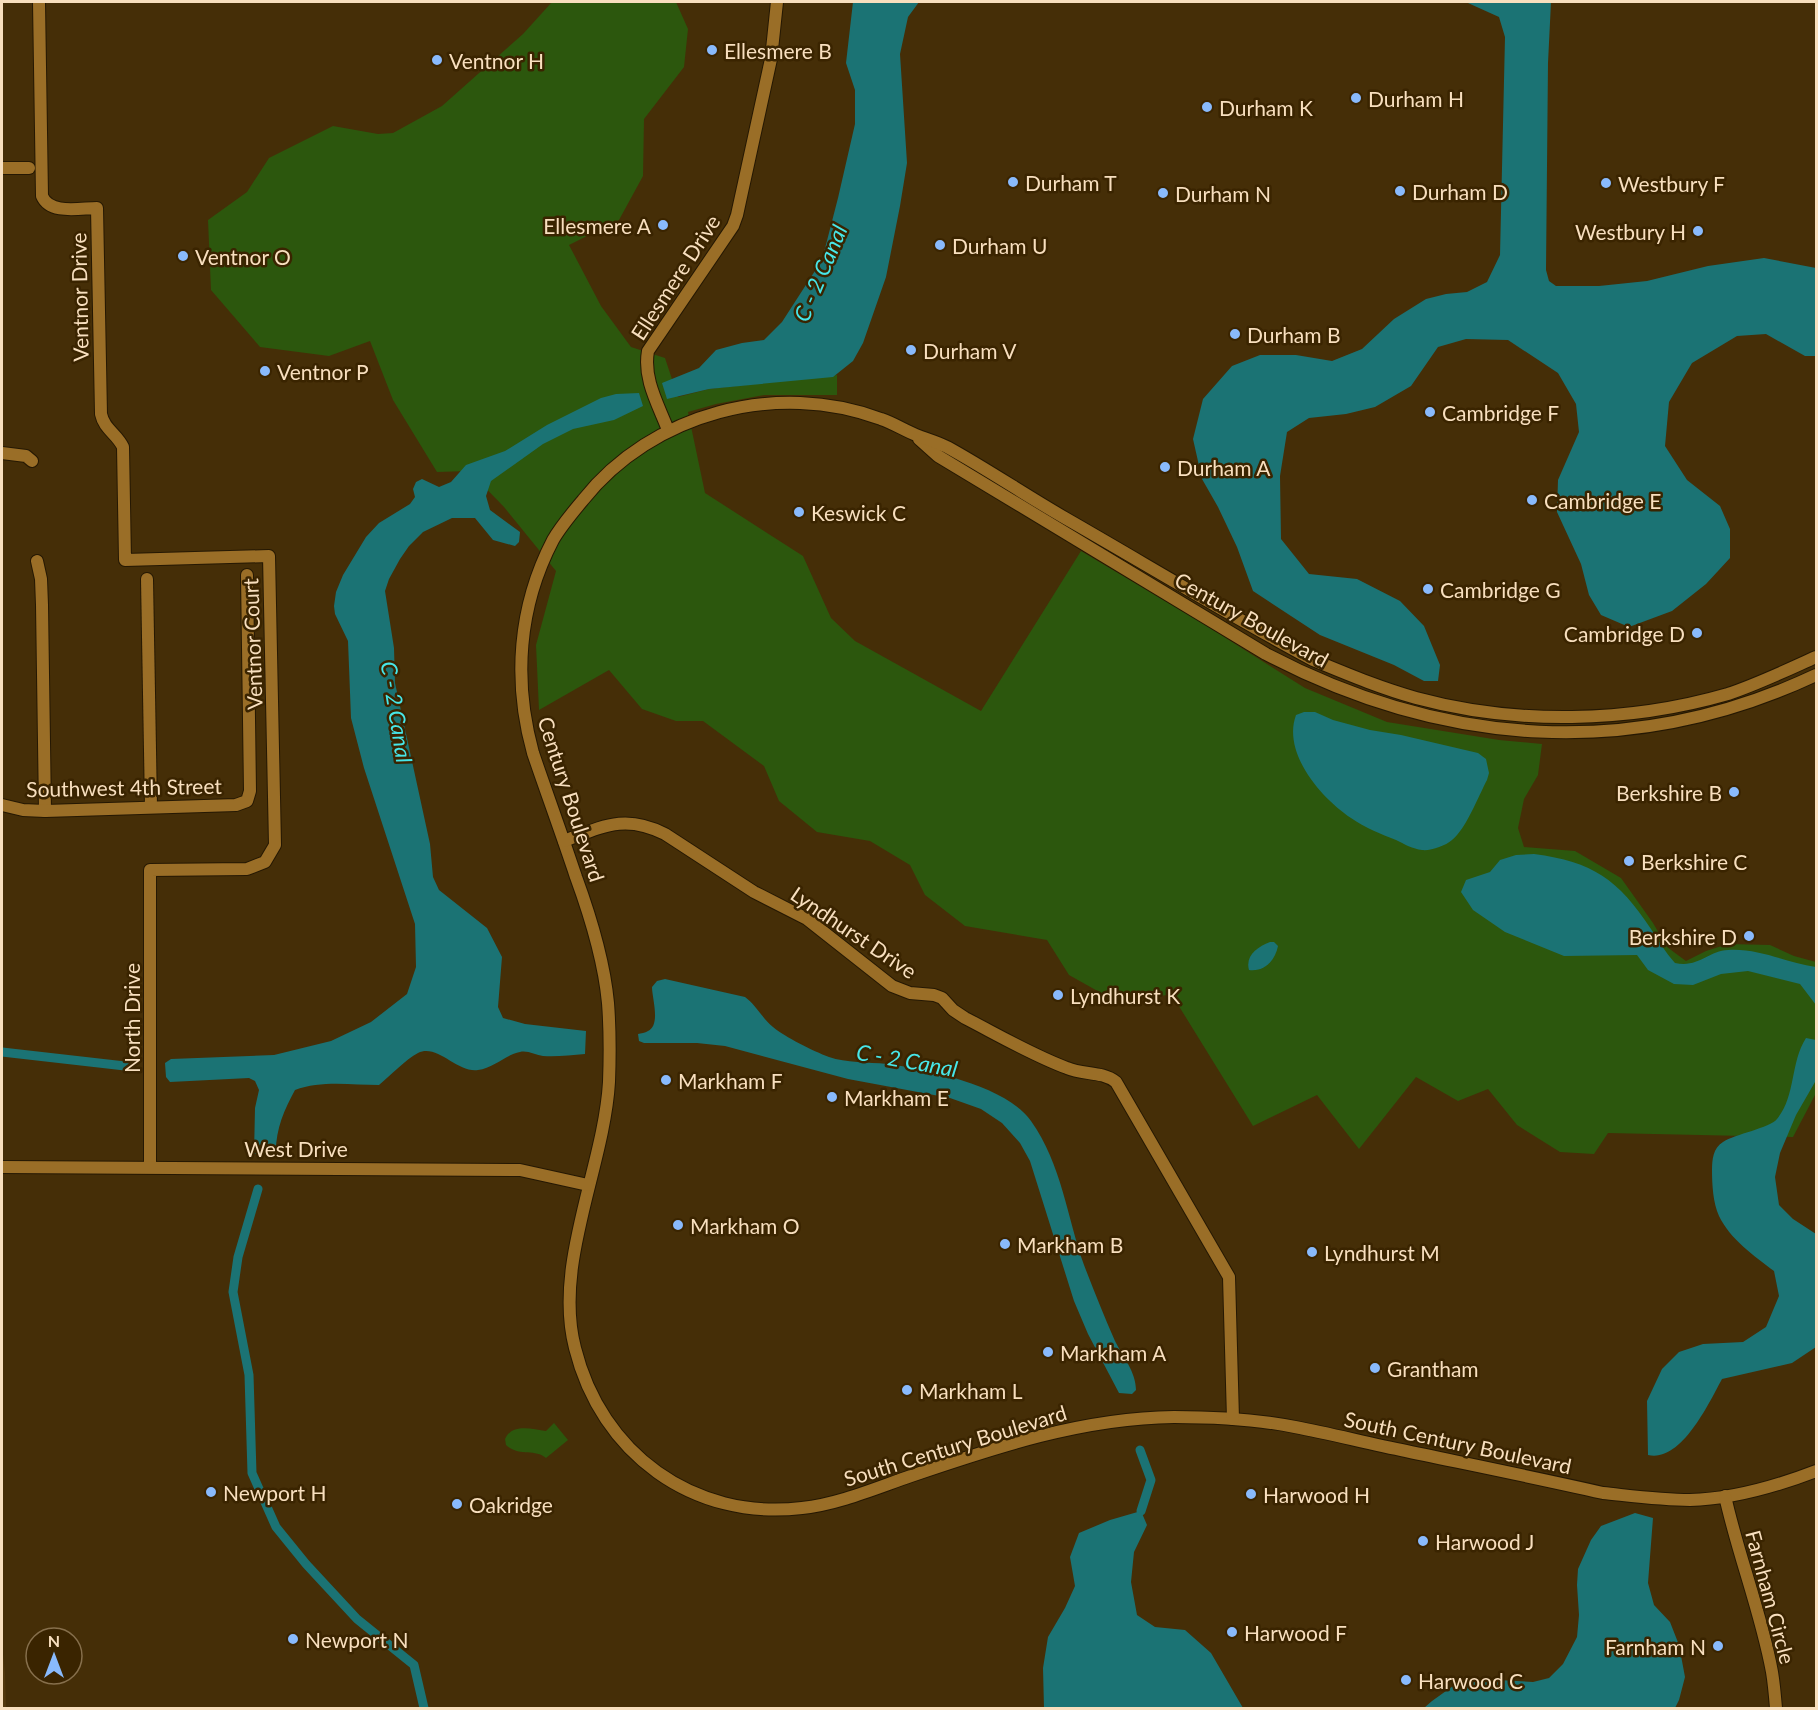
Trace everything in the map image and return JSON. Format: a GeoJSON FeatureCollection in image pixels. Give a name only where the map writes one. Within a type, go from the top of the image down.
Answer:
{"type":"FeatureCollection","features":[{"type":"Feature","properties":{"kind":"street","name":"Ventnor Drive"},"geometry":{"type":"LineString","coordinates":[[39,2],[42,196],[53,208],[97,208],[101,414],[103,423],[123,447],[125,560]]}},
{"type":"Feature","properties":{"kind":"street","name":"Ellesmere Drive"},"geometry":{"type":"LineString","coordinates":[[668,430],[648,379],[646,364],[648,351],[728,234],[737,215],[771,59],[777,2]]}},
{"type":"Feature","properties":{"kind":"street"},"geometry":{"type":"LineString","coordinates":[[2,168],[29,168]]}},
{"type":"Feature","properties":{"kind":"street","name":"Century Boulevard"},"geometry":{"type":"LineString","coordinates":[[569,1305],[573,1266],[588,1185],[600,1140],[609,1084],[608,1001],[592,925],[525,727],[520,657],[526,616],[542,564],[554,538],[591,489],[630,454],[668,430],[733,408],[765,404],[828,405],[867,414],[944,446],[1313,660],[1370,684],[1458,707],[1533,716],[1592,717],[1629,713],[1704,700],[1730,693],[1816,657]]}},
{"type":"Feature","properties":{"kind":"street","name":"Century Boulevard"},"geometry":{"type":"LineString","coordinates":[[914,434],[938,456],[1266,654],[1306,675],[1365,698],[1413,713],[1512,730],[1589,733],[1631,729],[1718,712],[1791,687],[1816,675]]}},
{"type":"Feature","properties":{"kind":"street"},"geometry":{"type":"LineString","coordinates":[[2,453],[26,456],[33,461]]}},
{"type":"Feature","properties":{"kind":"street","name":"Ventnor Court"},"geometry":{"type":"LineString","coordinates":[[125,560],[269,556],[276,840],[272,854],[265,862],[247,869],[150,870]]}},
{"type":"Feature","properties":{"kind":"street"},"geometry":{"type":"LineString","coordinates":[[37,561],[41,579],[42,605],[45,811]]}},
{"type":"Feature","properties":{"kind":"street","name":"Southwest 4th Street"},"geometry":{"type":"LineString","coordinates":[[2,805],[23,810],[45,811],[236,805],[247,801],[250,791],[247,575]]}},
{"type":"Feature","properties":{"kind":"street"},"geometry":{"type":"LineString","coordinates":[[147,579],[151,807]]}},
{"type":"Feature","properties":{"kind":"street","name":"Lyndhurst Drive"},"geometry":{"type":"LineString","coordinates":[[564,841],[620,823],[636,823],[651,827],[753,892],[807,919],[892,986],[910,993],[942,998],[953,1010],[965,1018],[1059,1065],[1078,1072],[1104,1076],[1116,1082],[1229,1277],[1233,1419]]}},
{"type":"Feature","properties":{"kind":"street","name":"North Drive"},"geometry":{"type":"LineString","coordinates":[[150,870],[150,1167]]}},
{"type":"Feature","properties":{"kind":"street","name":"West Drive"},"geometry":{"type":"LineString","coordinates":[[2,1167],[520,1170],[588,1185]]}},
{"type":"Feature","properties":{"kind":"street","name":"South Century Boulevard"},"geometry":{"type":"LineString","coordinates":[[569,1305],[573,1344],[591,1394],[613,1432],[628,1449],[662,1476],[698,1494],[736,1506],[773,1511],[807,1508],[855,1496],[1048,1432],[1114,1422],[1169,1417],[1233,1419],[1293,1426],[1603,1493],[1652,1498],[1691,1500],[1725,1496],[1788,1482],[1816,1471]]}},
{"type":"Feature","properties":{"kind":"street","name":"Farnham Circle"},"geometry":{"type":"LineString","coordinates":[[1725,1496],[1733,1534],[1751,1589],[1772,1671],[1776,1708]]}},
{"type":"Feature","properties":{"kind":"shaded area"},"geometry":{"type":"Polygon","coordinates":[[[2,1645],[5,1673],[6,1708],[2,1708],[2,1645]]]}},
{"type":"Feature","properties":{"kind":"green space"},"geometry":{"type":"Polygon","coordinates":[[[552,2],[676,2],[688,29],[684,67],[644,119],[643,176],[619,220],[569,245],[601,306],[631,347],[665,358],[678,397],[709,389],[837,375],[837,395],[764,395],[688,412],[705,493],[803,556],[831,618],[855,641],[981,711],[1081,551],[1199,621],[1305,688],[1387,722],[1499,740],[1542,744],[1538,775],[1524,799],[1518,828],[1524,847],[1575,851],[1621,878],[1667,947],[1686,961],[1728,944],[1770,945],[1794,956],[1816,962],[1816,1095],[1793,1137],[1608,1133],[1594,1154],[1560,1152],[1517,1125],[1488,1089],[1458,1101],[1416,1077],[1359,1149],[1317,1095],[1253,1126],[1172,995],[1110,998],[1069,975],[1047,940],[965,926],[925,895],[910,865],[870,841],[817,832],[779,801],[764,766],[703,721],[676,721],[642,709],[609,670],[539,710],[536,645],[556,571],[504,507],[469,471],[437,472],[393,400],[370,341],[329,356],[260,347],[211,290],[208,220],[247,192],[269,158],[333,126],[378,134],[393,133],[442,106],[523,34],[552,2]]]}},
{"type":"Feature","properties":{"kind":"green space"},"geometry":{"type":"Polygon","coordinates":[[[554,1423],[568,1440],[546,1458],[537,1453],[516,1451],[506,1445],[505,1439],[512,1431],[529,1428],[546,1431],[554,1423]]]}},
{"type":"Feature","properties":{"kind":"water"},"geometry":{"type":"Polygon","coordinates":[[[853,2],[919,2],[908,17],[900,54],[907,163],[900,206],[886,277],[863,343],[853,361],[833,377],[709,389],[667,399],[662,383],[699,368],[716,350],[764,340],[782,322],[822,260],[855,124],[855,90],[846,63],[853,2]]]}},
{"type":"Feature","properties":{"kind":"water"},"geometry":{"type":"Polygon","coordinates":[[[1460,2],[1551,2],[1548,63],[1546,270],[1549,281],[1556,286],[1599,286],[1647,281],[1708,266],[1764,258],[1816,268],[1816,356],[1805,356],[1766,334],[1737,336],[1692,363],[1669,402],[1665,446],[1687,480],[1720,506],[1730,529],[1730,558],[1706,584],[1672,611],[1629,627],[1601,615],[1589,595],[1581,564],[1557,512],[1558,480],[1579,432],[1576,404],[1558,373],[1508,340],[1466,339],[1438,347],[1411,386],[1375,407],[1346,414],[1309,418],[1287,432],[1280,476],[1281,539],[1309,574],[1357,579],[1400,601],[1424,626],[1440,665],[1438,681],[1424,681],[1394,665],[1320,635],[1253,591],[1237,547],[1202,479],[1193,439],[1203,399],[1232,366],[1260,355],[1296,355],[1332,361],[1362,349],[1394,319],[1426,299],[1467,292],[1487,282],[1500,255],[1505,37],[1499,17],[1468,3],[1460,2]]]}},
{"type":"Feature","properties":{"kind":"water"},"geometry":{"type":"Polygon","coordinates":[[[639,393],[643,406],[614,420],[573,429],[543,444],[491,481],[486,496],[490,510],[520,532],[519,542],[515,546],[493,540],[475,518],[452,518],[423,532],[409,546],[389,579],[385,591],[394,648],[395,683],[430,844],[433,877],[439,890],[487,928],[502,957],[498,1007],[503,1018],[525,1024],[586,1031],[585,1054],[543,1056],[523,1052],[509,1056],[489,1067],[470,1070],[440,1055],[425,1051],[408,1059],[379,1085],[326,1084],[295,1090],[279,1129],[276,1155],[254,1154],[255,1108],[259,1090],[255,1081],[249,1078],[170,1082],[166,1077],[165,1063],[171,1059],[274,1055],[331,1041],[371,1022],[407,994],[416,967],[415,924],[364,768],[351,718],[348,641],[335,614],[334,606],[336,592],[343,575],[366,537],[379,523],[410,504],[415,497],[413,489],[416,482],[422,479],[439,487],[451,482],[466,465],[505,451],[547,425],[601,398],[616,394],[639,393]]]}},
{"type":"Feature","properties":{"kind":"water"},"geometry":{"type":"Polygon","coordinates":[[[1315,712],[1333,720],[1370,730],[1478,753],[1486,759],[1489,773],[1487,780],[1467,821],[1457,835],[1438,848],[1419,849],[1367,828],[1339,809],[1317,787],[1299,759],[1294,744],[1293,730],[1296,715],[1315,712]]]}},
{"type":"Feature","properties":{"kind":"water"},"geometry":{"type":"Polygon","coordinates":[[[1534,854],[1573,862],[1588,868],[1615,885],[1639,912],[1675,963],[1691,963],[1721,951],[1740,950],[1762,953],[1816,967],[1816,1005],[1800,984],[1748,971],[1721,974],[1693,985],[1674,984],[1648,970],[1637,955],[1564,956],[1505,932],[1473,910],[1461,892],[1466,880],[1490,872],[1500,860],[1516,855],[1534,854]]]}},
{"type":"Feature","properties":{"kind":"water"},"geometry":{"type":"Polygon","coordinates":[[[1270,942],[1278,946],[1271,961],[1264,967],[1249,970],[1250,956],[1270,942]]]}},
{"type":"Feature","properties":{"kind":"water"},"geometry":{"type":"Polygon","coordinates":[[[665,979],[745,997],[778,1031],[829,1057],[904,1066],[944,1075],[985,1089],[1020,1109],[1031,1121],[1050,1155],[1084,1265],[1115,1341],[1131,1371],[1136,1390],[1132,1394],[1119,1393],[1088,1334],[1074,1301],[1030,1161],[1020,1143],[1002,1123],[981,1109],[950,1098],[848,1079],[725,1046],[639,1041],[638,1034],[648,1031],[654,1023],[652,987],[657,981],[665,979]]]}},
{"type":"Feature","properties":{"kind":"water"},"geometry":{"type":"Polygon","coordinates":[[[1806,1038],[1816,1040],[1815,1082],[1796,1115],[1780,1153],[1775,1177],[1779,1205],[1793,1219],[1816,1234],[1816,1347],[1792,1363],[1722,1379],[1702,1416],[1682,1441],[1672,1450],[1660,1455],[1648,1455],[1647,1401],[1662,1369],[1679,1352],[1703,1344],[1743,1342],[1766,1327],[1779,1296],[1774,1271],[1736,1240],[1719,1216],[1713,1193],[1712,1162],[1715,1151],[1723,1142],[1777,1119],[1787,1100],[1797,1058],[1806,1038]]]}},
{"type":"Feature","properties":{"kind":"water"},"geometry":{"type":"Polygon","coordinates":[[[1141,1511],[1147,1525],[1134,1552],[1131,1582],[1137,1615],[1155,1627],[1185,1630],[1211,1653],[1243,1708],[1044,1708],[1043,1668],[1048,1637],[1075,1586],[1070,1557],[1079,1533],[1110,1520],[1141,1511]]]}},
{"type":"Feature","properties":{"kind":"water"},"geometry":{"type":"Polygon","coordinates":[[[1635,1513],[1653,1518],[1648,1583],[1654,1605],[1670,1622],[1679,1645],[1685,1677],[1675,1708],[1424,1708],[1453,1686],[1479,1679],[1533,1682],[1549,1678],[1563,1664],[1577,1637],[1578,1569],[1591,1540],[1601,1526],[1635,1513]]]}},
{"type":"Feature","properties":{"kind":"waterway"},"geometry":{"type":"LineString","coordinates":[[2,1052],[125,1066]]}},
{"type":"Feature","properties":{"kind":"waterway"},"geometry":{"type":"LineString","coordinates":[[258,1189],[238,1257],[233,1292],[249,1375],[252,1473],[276,1527],[306,1564],[357,1619],[414,1665],[424,1708]]}},
{"type":"Feature","properties":{"kind":"waterway","name":"C - 2 Canal"},"geometry":{"type":"LineString","coordinates":[[1140,1450],[1151,1480],[1141,1511]]}},
{"type":"Feature","properties":{"kind":"place","name":"Ellesmere B"},"geometry":{"type":"Point","coordinates":[712,50]}},
{"type":"Feature","properties":{"kind":"place","name":"Ventnor H"},"geometry":{"type":"Point","coordinates":[437,60]}},
{"type":"Feature","properties":{"kind":"place","name":"Durham H"},"geometry":{"type":"Point","coordinates":[1356,98]}},
{"type":"Feature","properties":{"kind":"place","name":"Durham K"},"geometry":{"type":"Point","coordinates":[1207,107]}},
{"type":"Feature","properties":{"kind":"place","name":"Durham T"},"geometry":{"type":"Point","coordinates":[1013,182]}},
{"type":"Feature","properties":{"kind":"place","name":"Westbury F"},"geometry":{"type":"Point","coordinates":[1606,183]}},
{"type":"Feature","properties":{"kind":"place","name":"Durham D"},"geometry":{"type":"Point","coordinates":[1400,191]}},
{"type":"Feature","properties":{"kind":"place","name":"Durham N"},"geometry":{"type":"Point","coordinates":[1163,193]}},
{"type":"Feature","properties":{"kind":"place","name":"Ellesmere A"},"geometry":{"type":"Point","coordinates":[663,225]}},
{"type":"Feature","properties":{"kind":"place","name":"Westbury H"},"geometry":{"type":"Point","coordinates":[1698,231]}},
{"type":"Feature","properties":{"kind":"place","name":"Durham U"},"geometry":{"type":"Point","coordinates":[940,245]}},
{"type":"Feature","properties":{"kind":"place","name":"Ventnor O"},"geometry":{"type":"Point","coordinates":[183,256]}},
{"type":"Feature","properties":{"kind":"place","name":"Durham B"},"geometry":{"type":"Point","coordinates":[1235,334]}},
{"type":"Feature","properties":{"kind":"place","name":"Durham V"},"geometry":{"type":"Point","coordinates":[911,350]}},
{"type":"Feature","properties":{"kind":"place","name":"Ventnor P"},"geometry":{"type":"Point","coordinates":[265,371]}},
{"type":"Feature","properties":{"kind":"place","name":"Cambridge F"},"geometry":{"type":"Point","coordinates":[1430,412]}},
{"type":"Feature","properties":{"kind":"place","name":"Durham A"},"geometry":{"type":"Point","coordinates":[1165,467]}},
{"type":"Feature","properties":{"kind":"place","name":"Cambridge E"},"geometry":{"type":"Point","coordinates":[1532,500]}},
{"type":"Feature","properties":{"kind":"place","name":"Keswick C"},"geometry":{"type":"Point","coordinates":[799,512]}},
{"type":"Feature","properties":{"kind":"place","name":"Cambridge G"},"geometry":{"type":"Point","coordinates":[1428,589]}},
{"type":"Feature","properties":{"kind":"place","name":"Cambridge D"},"geometry":{"type":"Point","coordinates":[1697,633]}},
{"type":"Feature","properties":{"kind":"place","name":"Berkshire B"},"geometry":{"type":"Point","coordinates":[1734,792]}},
{"type":"Feature","properties":{"kind":"place","name":"Berkshire C"},"geometry":{"type":"Point","coordinates":[1629,861]}},
{"type":"Feature","properties":{"kind":"place","name":"Berkshire D"},"geometry":{"type":"Point","coordinates":[1749,936]}},
{"type":"Feature","properties":{"kind":"place","name":"Lyndhurst K"},"geometry":{"type":"Point","coordinates":[1058,995]}},
{"type":"Feature","properties":{"kind":"place","name":"Markham F"},"geometry":{"type":"Point","coordinates":[666,1080]}},
{"type":"Feature","properties":{"kind":"place","name":"Markham E"},"geometry":{"type":"Point","coordinates":[832,1097]}},
{"type":"Feature","properties":{"kind":"place","name":"Markham O"},"geometry":{"type":"Point","coordinates":[678,1225]}},
{"type":"Feature","properties":{"kind":"place","name":"Markham B"},"geometry":{"type":"Point","coordinates":[1005,1244]}},
{"type":"Feature","properties":{"kind":"place","name":"Lyndhurst M"},"geometry":{"type":"Point","coordinates":[1312,1252]}},
{"type":"Feature","properties":{"kind":"place","name":"Markham A"},"geometry":{"type":"Point","coordinates":[1048,1352]}},
{"type":"Feature","properties":{"kind":"place","name":"Grantham"},"geometry":{"type":"Point","coordinates":[1375,1368]}},
{"type":"Feature","properties":{"kind":"place","name":"Markham L"},"geometry":{"type":"Point","coordinates":[907,1390]}},
{"type":"Feature","properties":{"kind":"place","name":"Newport H"},"geometry":{"type":"Point","coordinates":[211,1492]}},
{"type":"Feature","properties":{"kind":"place","name":"Harwood H"},"geometry":{"type":"Point","coordinates":[1251,1494]}},
{"type":"Feature","properties":{"kind":"place","name":"Oakridge"},"geometry":{"type":"Point","coordinates":[457,1504]}},
{"type":"Feature","properties":{"kind":"place","name":"Harwood J"},"geometry":{"type":"Point","coordinates":[1423,1541]}},
{"type":"Feature","properties":{"kind":"place","name":"Harwood F"},"geometry":{"type":"Point","coordinates":[1232,1632]}},
{"type":"Feature","properties":{"kind":"place","name":"Newport N"},"geometry":{"type":"Point","coordinates":[293,1639]}},
{"type":"Feature","properties":{"kind":"place","name":"Farnham N"},"geometry":{"type":"Point","coordinates":[1718,1646]}},
{"type":"Feature","properties":{"kind":"place","name":"Harwood C"},"geometry":{"type":"Point","coordinates":[1406,1680]}}]}
